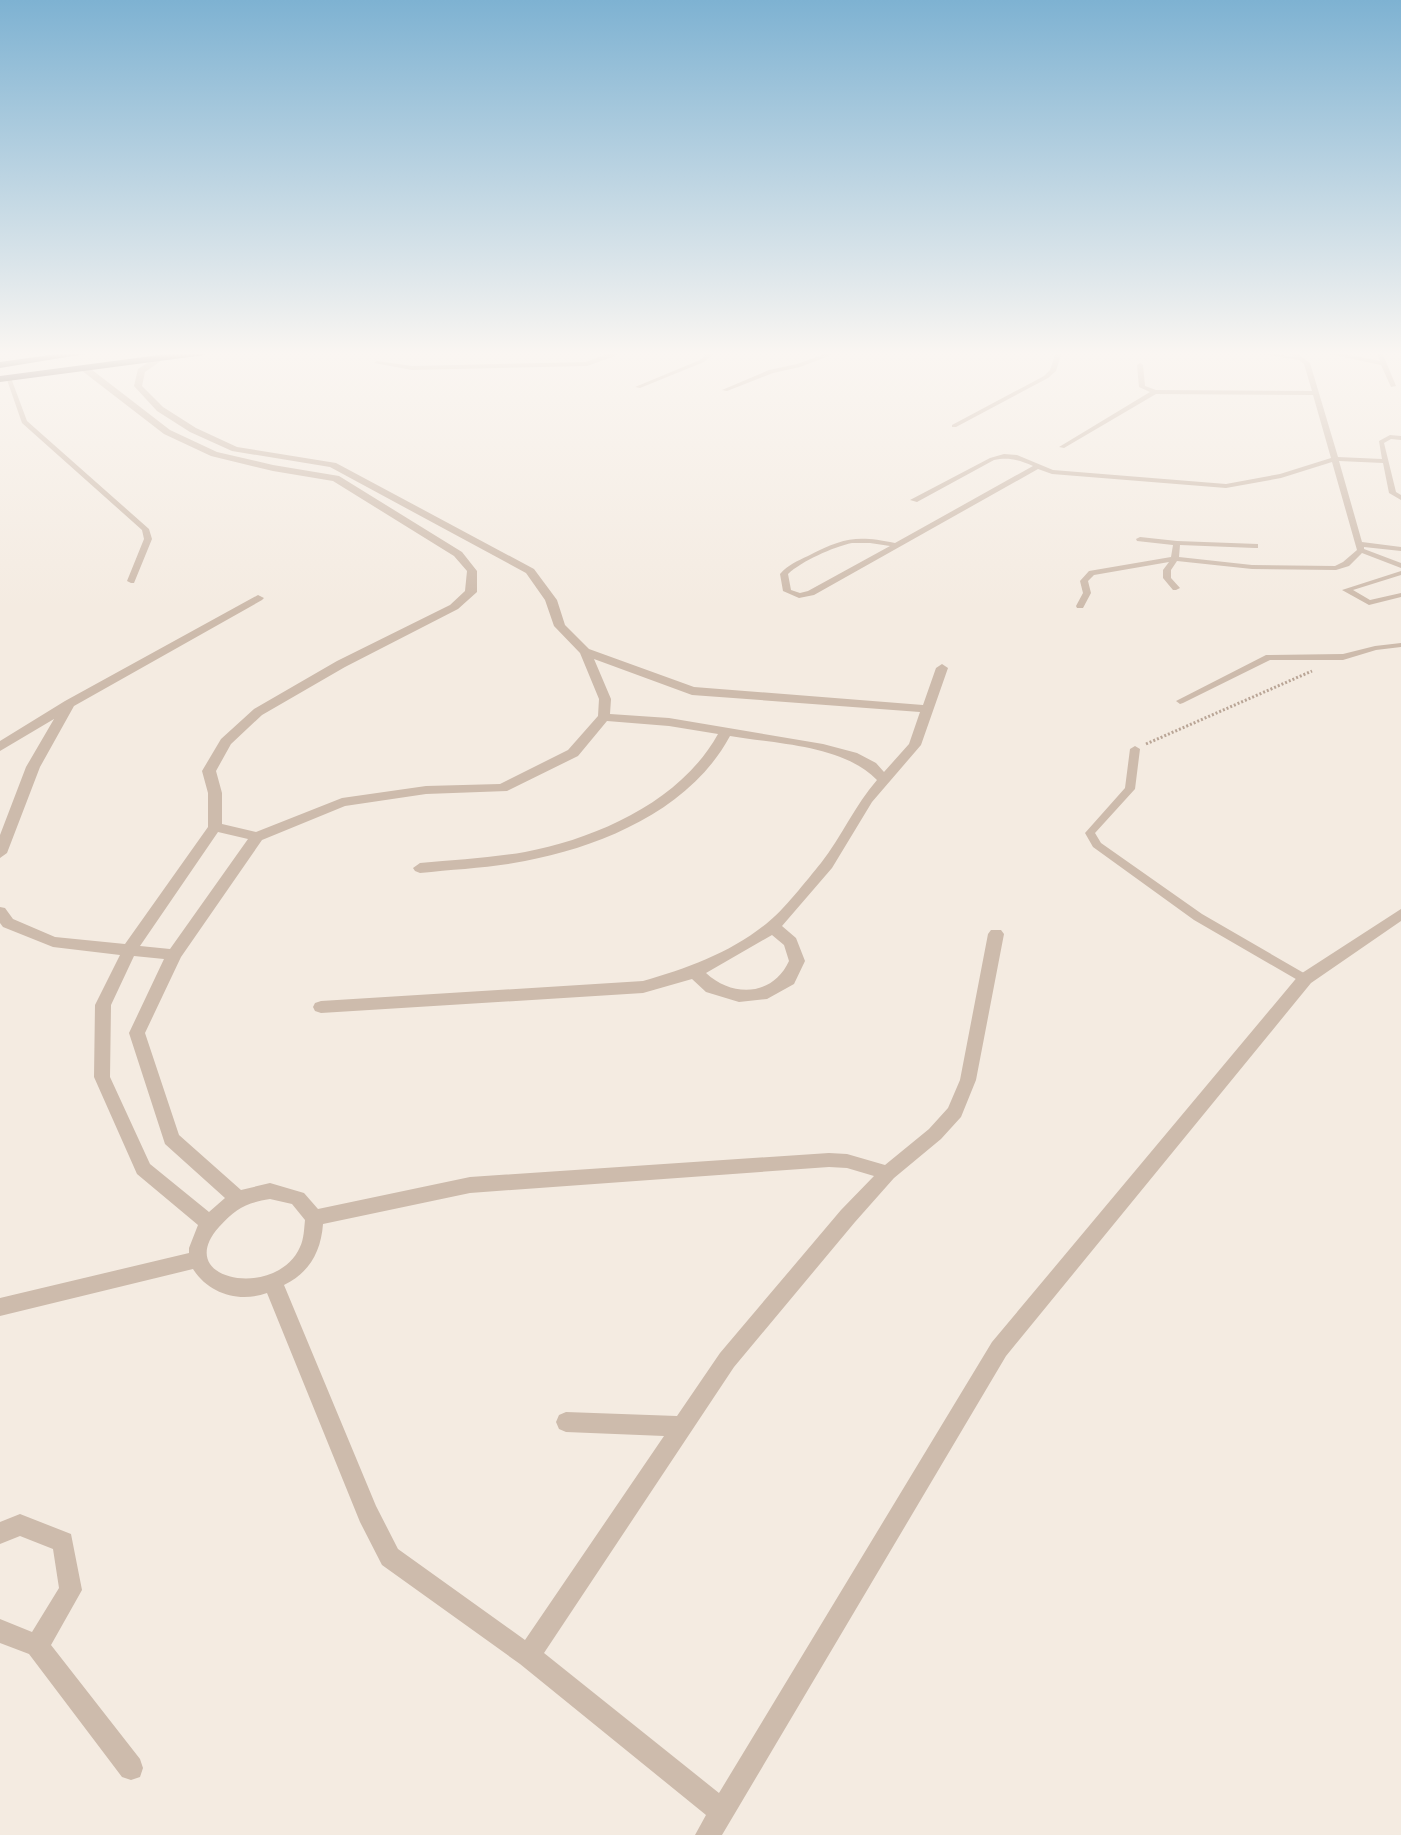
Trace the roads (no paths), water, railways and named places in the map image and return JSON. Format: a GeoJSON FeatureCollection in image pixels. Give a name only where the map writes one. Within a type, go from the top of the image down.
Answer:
{"type":"FeatureCollection","features":[{"type":"Feature","properties":{"kind":"street"},"geometry":{"type":"LineString","coordinates":[[178,438],[214,454],[336,478],[459,554],[472,571],[471,592],[453,607],[341,664],[258,712],[225,742],[209,771],[215,793],[215,827],[130,949],[103,1005],[102,1077],[143,1169],[208,1223]]}},
{"type":"Feature","properties":{"kind":"street"},"geometry":{"type":"LineString","coordinates":[[212,438],[235,448],[333,465],[530,571],[551,600],[560,626],[585,652],[605,699],[604,717],[573,753],[502,788],[426,790],[342,802],[257,837],[174,955],[136,1034],[171,1139],[238,1199]]}},
{"type":"Feature","properties":{"kind":"street"},"geometry":{"type":"LineString","coordinates":[[255,463],[269,454]]}},
{"type":"Feature","properties":{"kind":"street"},"geometry":{"type":"LineString","coordinates":[[306,473],[319,463]]}},
{"type":"Feature","properties":{"kind":"street"},"geometry":{"type":"LineString","coordinates":[[396,515],[413,507]]}},
{"type":"Feature","properties":{"kind":"street"},"geometry":{"type":"LineString","coordinates":[[0,747],[69,704],[258,598]]}},
{"type":"Feature","properties":{"kind":"street"},"geometry":{"type":"LineString","coordinates":[[585,652],[692,691],[928,709]]}},
{"type":"Feature","properties":{"kind":"street"},"geometry":{"type":"LineString","coordinates":[[321,1007],[643,987],[695,972],[749,943],[773,927],[827,865],[867,800],[915,745],[942,668]]}},
{"type":"Feature","properties":{"kind":"street"},"geometry":{"type":"LineString","coordinates":[[0,853],[33,767],[69,704]]}},
{"type":"Feature","properties":{"kind":"street"},"geometry":{"type":"LineString","coordinates":[[604,717],[669,722],[823,748],[852,756],[871,766],[885,780]]}},
{"type":"Feature","properties":{"kind":"street"},"geometry":{"type":"LineString","coordinates":[[420,868],[502,859],[556,849],[605,831],[650,809],[690,782],[709,761],[726,732]]}},
{"type":"Feature","properties":{"kind":"street"},"geometry":{"type":"LineString","coordinates":[[215,827],[257,837]]}},
{"type":"Feature","properties":{"kind":"street"},"geometry":{"type":"LineString","coordinates":[[0,912],[8,923],[53,942],[174,955]]}},
{"type":"Feature","properties":{"kind":"street"},"geometry":{"type":"LineString","coordinates":[[708,1835],[999,1349],[1305,979],[1401,914]]}},
{"type":"Feature","properties":{"kind":"street"},"geometry":{"type":"LineString","coordinates":[[695,972],[712,988],[739,996],[766,993],[788,980],[797,961],[791,942],[773,927]]}},
{"type":"Feature","properties":{"kind":"street"},"geometry":{"type":"LineString","coordinates":[[528,1656],[727,1360],[848,1216],[888,1173],[935,1134],[955,1112],[968,1080],[996,934]]}},
{"type":"Feature","properties":{"kind":"street"},"geometry":{"type":"LineString","coordinates":[[314,1218],[470,1185],[829,1160],[847,1161],[888,1173]]}},
{"type":"Feature","properties":{"kind":"street"},"geometry":{"type":"LineString","coordinates":[[270,1191],[298,1198],[314,1218],[313,1241],[299,1266],[273,1283],[243,1290],[222,1287],[206,1275],[199,1259],[199,1246],[208,1223],[238,1199],[270,1191]]}},
{"type":"Feature","properties":{"kind":"street"},"geometry":{"type":"LineString","coordinates":[[0,1307],[199,1259]]}},
{"type":"Feature","properties":{"kind":"street"},"geometry":{"type":"LineString","coordinates":[[273,1283],[369,1514],[390,1557],[528,1656],[721,1810]]}},
{"type":"Feature","properties":{"kind":"street"},"geometry":{"type":"LineString","coordinates":[[566,1422],[682,1426]]}},
{"type":"Feature","properties":{"kind":"street"},"geometry":{"type":"LineString","coordinates":[[0,1533],[20,1525],[63,1542],[71,1590],[38,1646]]}},
{"type":"Feature","properties":{"kind":"street"},"geometry":{"type":"LineString","coordinates":[[0,1630],[38,1646],[131,1768]]}},
{"type":"Feature","properties":{"kind":"lane"},"geometry":{"type":"LineString","coordinates":[[42,438],[145,529],[148,539],[131,580]]}},
{"type":"Feature","properties":{"kind":"lane"},"geometry":{"type":"LineString","coordinates":[[1062,447],[1078,438]]}},
{"type":"Feature","properties":{"kind":"lane"},"geometry":{"type":"LineString","coordinates":[[1328,438],[1360,547],[1401,566]]}},
{"type":"Feature","properties":{"kind":"lane"},"geometry":{"type":"LineString","coordinates":[[1389,438],[1381,442],[1384,461],[1393,493],[1401,498]]}},
{"type":"Feature","properties":{"kind":"lane"},"geometry":{"type":"LineString","coordinates":[[914,500],[992,459],[1004,456],[1017,457],[1052,472],[1226,486],[1281,476],[1334,459],[1384,461]]}},
{"type":"Feature","properties":{"kind":"lane"},"geometry":{"type":"LineString","coordinates":[[896,545],[866,539],[844,540],[790,567],[784,574],[787,591],[799,596],[811,593],[1036,467]]}},
{"type":"Feature","properties":{"kind":"lane"},"geometry":{"type":"LineString","coordinates":[[1140,539],[1255,546]]}},
{"type":"Feature","properties":{"kind":"lane"},"geometry":{"type":"LineString","coordinates":[[1176,588],[1167,578],[1167,570],[1175,559],[1177,543]]}},
{"type":"Feature","properties":{"kind":"lane"},"geometry":{"type":"LineString","coordinates":[[1360,547],[1401,549]]}},
{"type":"Feature","properties":{"kind":"lane"},"geometry":{"type":"LineString","coordinates":[[1080,606],[1087,593],[1084,581],[1092,573],[1175,559],[1252,567],[1336,568],[1346,564],[1360,547]]}},
{"type":"Feature","properties":{"kind":"lane"},"geometry":{"type":"LineString","coordinates":[[1401,573],[1346,590],[1369,603],[1401,595]]}},
{"type":"Feature","properties":{"kind":"lane"},"geometry":{"type":"LineString","coordinates":[[1180,701],[1269,657],[1343,657],[1375,648],[1401,645]]}},
{"type":"Feature","properties":{"kind":"lane"},"geometry":{"type":"LineString","coordinates":[[1135,749],[1130,789],[1090,833],[1097,845],[1198,917],[1305,979]]}}]}
